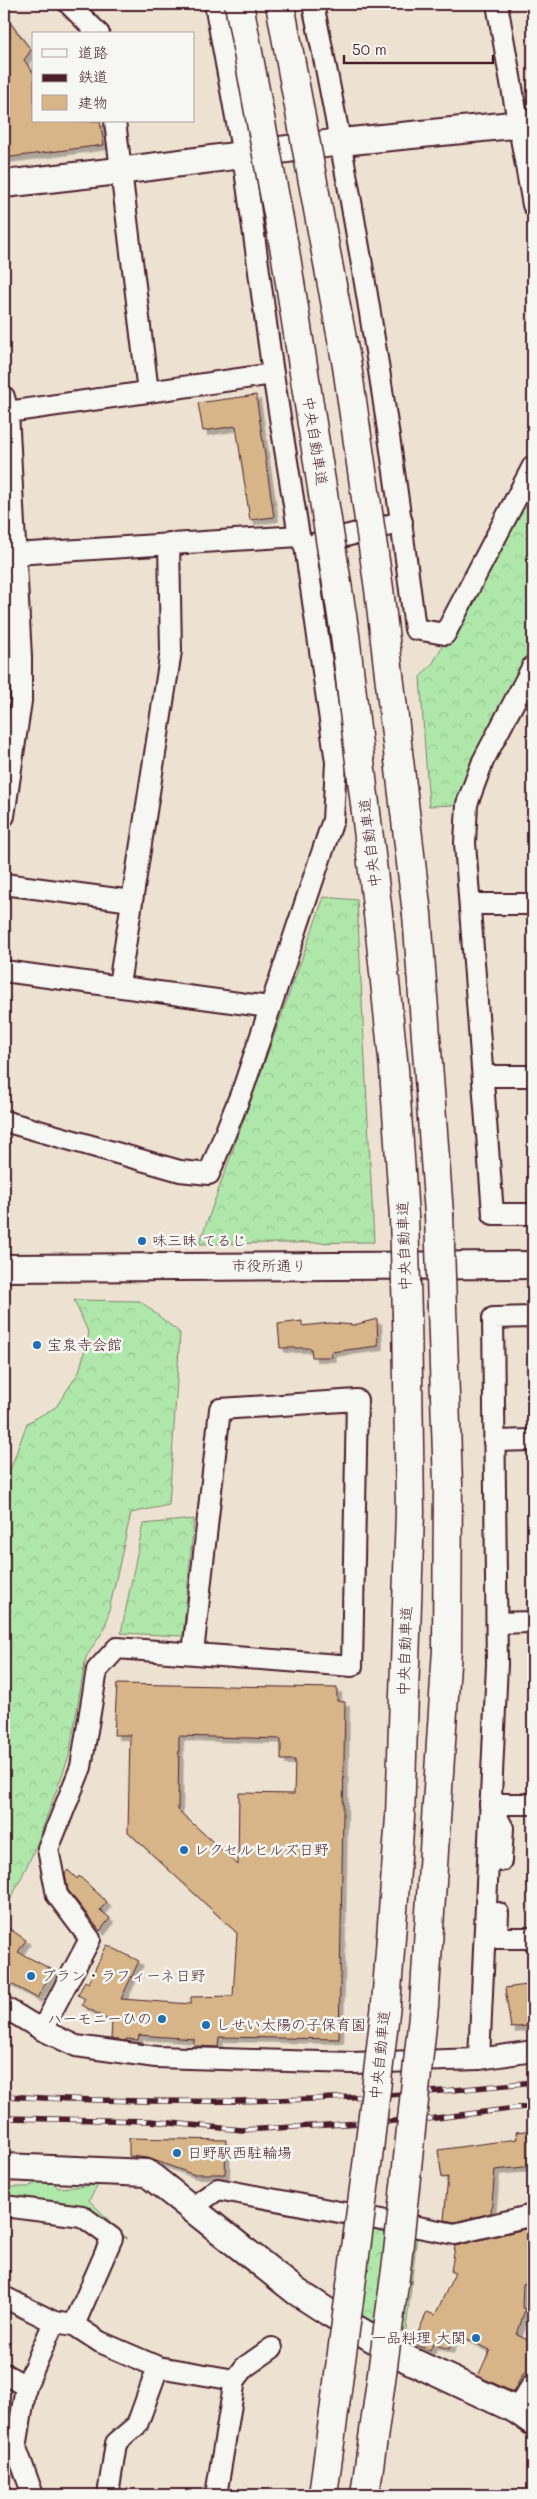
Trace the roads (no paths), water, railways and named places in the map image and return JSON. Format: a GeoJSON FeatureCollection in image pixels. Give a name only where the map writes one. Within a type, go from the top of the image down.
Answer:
{"type":"FeatureCollection","features":[{"type":"Feature","properties":{"kind":"highway","name":"中央自動車道"},"geometry":{"type":"LineString","coordinates":[[240,4],[286,257],[345,635],[394,1069],[404,1217],[410,1512],[400,1817],[386,2004],[368,2158],[323,2495]]}},
{"type":"Feature","properties":{"kind":"highway"},"geometry":{"type":"LineString","coordinates":[[280,4],[347,366],[379,589],[417,914],[439,1214],[448,1484],[447,1649],[424,2006],[397,2262],[365,2495]]}},
{"type":"Feature","properties":{"kind":"street"},"geometry":{"type":"LineString","coordinates":[[70,4],[97,32]]}},
{"type":"Feature","properties":{"kind":"street"},"geometry":{"type":"LineString","coordinates":[[4,1121],[180,1172],[209,1174],[244,1086],[333,820],[336,762],[302,541],[273,374],[243,155],[215,4]]}},
{"type":"Feature","properties":{"kind":"street"},"geometry":{"type":"LineString","coordinates":[[313,4],[341,142],[402,522],[415,629],[445,634],[533,466]]}},
{"type":"Feature","properties":{"kind":"street"},"geometry":{"type":"LineString","coordinates":[[498,4],[526,124],[533,205]]}},
{"type":"Feature","properties":{"kind":"street"},"geometry":{"type":"LineString","coordinates":[[115,122],[148,392]]}},
{"type":"Feature","properties":{"kind":"street"},"geometry":{"type":"LineString","coordinates":[[4,184],[341,142],[526,124]]}},
{"type":"Feature","properties":{"kind":"street"},"geometry":{"type":"LineString","coordinates":[[4,816],[20,700],[21,657],[6,404],[148,392],[273,374]]}},
{"type":"Feature","properties":{"kind":"street"},"geometry":{"type":"LineString","coordinates":[[15,554],[169,543],[302,541],[402,522]]}},
{"type":"Feature","properties":{"kind":"street"},"geometry":{"type":"LineString","coordinates":[[119,985],[171,651],[169,543]]}},
{"type":"Feature","properties":{"kind":"street"},"geometry":{"type":"LineString","coordinates":[[533,666],[483,761],[467,804],[466,843],[493,1214],[533,1214]]}},
{"type":"Feature","properties":{"kind":"street"},"geometry":{"type":"LineString","coordinates":[[4,884],[132,901]]}},
{"type":"Feature","properties":{"kind":"street"},"geometry":{"type":"LineString","coordinates":[[471,904],[533,904]]}},
{"type":"Feature","properties":{"kind":"street"},"geometry":{"type":"LineString","coordinates":[[4,971],[119,985],[269,1007]]}},
{"type":"Feature","properties":{"kind":"street"},"geometry":{"type":"LineString","coordinates":[[483,1076],[533,1076]]}},
{"type":"Feature","properties":{"kind":"street","name":"市役所通り"},"geometry":{"type":"LineString","coordinates":[[4,1268],[533,1264]]}},
{"type":"Feature","properties":{"kind":"street"},"geometry":{"type":"LineString","coordinates":[[479,2059],[498,1623],[493,1318],[533,1317]]}},
{"type":"Feature","properties":{"kind":"street"},"geometry":{"type":"LineString","coordinates":[[42,2030],[90,1939],[57,1895],[48,1850],[81,1767],[97,1670],[117,1648],[352,1666],[357,1400],[220,1409],[193,1653]]}},
{"type":"Feature","properties":{"kind":"street"},"geometry":{"type":"LineString","coordinates":[[494,1441],[533,1440]]}},
{"type":"Feature","properties":{"kind":"street"},"geometry":{"type":"LineString","coordinates":[[498,1623],[533,1622]]}},
{"type":"Feature","properties":{"kind":"street"},"geometry":{"type":"LineString","coordinates":[[490,1804],[533,1804]]}},
{"type":"Feature","properties":{"kind":"street"},"geometry":{"type":"LineString","coordinates":[[490,1804],[503,1828],[497,1938],[533,1938]]}},
{"type":"Feature","properties":{"kind":"street"},"geometry":{"type":"LineString","coordinates":[[4,2007],[42,2030],[76,2046],[156,2057],[352,2063],[479,2059],[533,2051]]}},
{"type":"Feature","properties":{"kind":"street"},"geometry":{"type":"LineString","coordinates":[[4,2167],[147,2173],[193,2207],[297,2292],[410,2360],[525,2416],[533,2384]]}},
{"type":"Feature","properties":{"kind":"street"},"geometry":{"type":"LineString","coordinates":[[193,2207],[218,2190],[455,2234],[533,2215]]}},
{"type":"Feature","properties":{"kind":"street"},"geometry":{"type":"LineString","coordinates":[[4,2206],[82,2216],[112,2238],[26,2386],[16,2448],[33,2495]]}},
{"type":"Feature","properties":{"kind":"street"},"geometry":{"type":"LineString","coordinates":[[4,2297],[158,2367],[235,2380]]}},
{"type":"Feature","properties":{"kind":"street"},"geometry":{"type":"LineString","coordinates":[[216,2495],[235,2380],[245,2367],[272,2348]]}},
{"type":"Feature","properties":{"kind":"street"},"geometry":{"type":"LineString","coordinates":[[108,2495],[116,2442],[137,2425],[158,2367]]}},
{"type":"Feature","properties":{"kind":"street"},"geometry":{"type":"LineString","coordinates":[[4,2374],[26,2386]]}},
{"type":"Feature","properties":{"kind":"railway"},"geometry":{"type":"LineString","coordinates":[[4,2096],[136,2101],[269,2100],[401,2094],[533,2082]]}},
{"type":"Feature","properties":{"kind":"railway"},"geometry":{"type":"LineString","coordinates":[[4,2118],[150,2121],[242,2130],[428,2119],[533,2106]]}},
{"type":"Feature","properties":{"kind":"place","name":"味三昧 てるじ"},"geometry":{"type":"Point","coordinates":[142,1241]}},
{"type":"Feature","properties":{"kind":"place","name":"宝泉寺会館"},"geometry":{"type":"Point","coordinates":[37,1345]}},
{"type":"Feature","properties":{"kind":"place","name":"レクセルヒルズ日野"},"geometry":{"type":"Point","coordinates":[184,1850]}},
{"type":"Feature","properties":{"kind":"place","name":"ブラン・ラフィーネ日野"},"geometry":{"type":"Point","coordinates":[31,1976]}},
{"type":"Feature","properties":{"kind":"place","name":"ハーモニーひの"},"geometry":{"type":"Point","coordinates":[162,2019]}},
{"type":"Feature","properties":{"kind":"place","name":"しせい太陽の子保育園"},"geometry":{"type":"Point","coordinates":[206,2025]}},
{"type":"Feature","properties":{"kind":"place","name":"日野駅西駐輪場"},"geometry":{"type":"Point","coordinates":[177,2153]}},
{"type":"Feature","properties":{"kind":"place","name":"一品料理 大関"},"geometry":{"type":"Point","coordinates":[476,2338]}}]}
